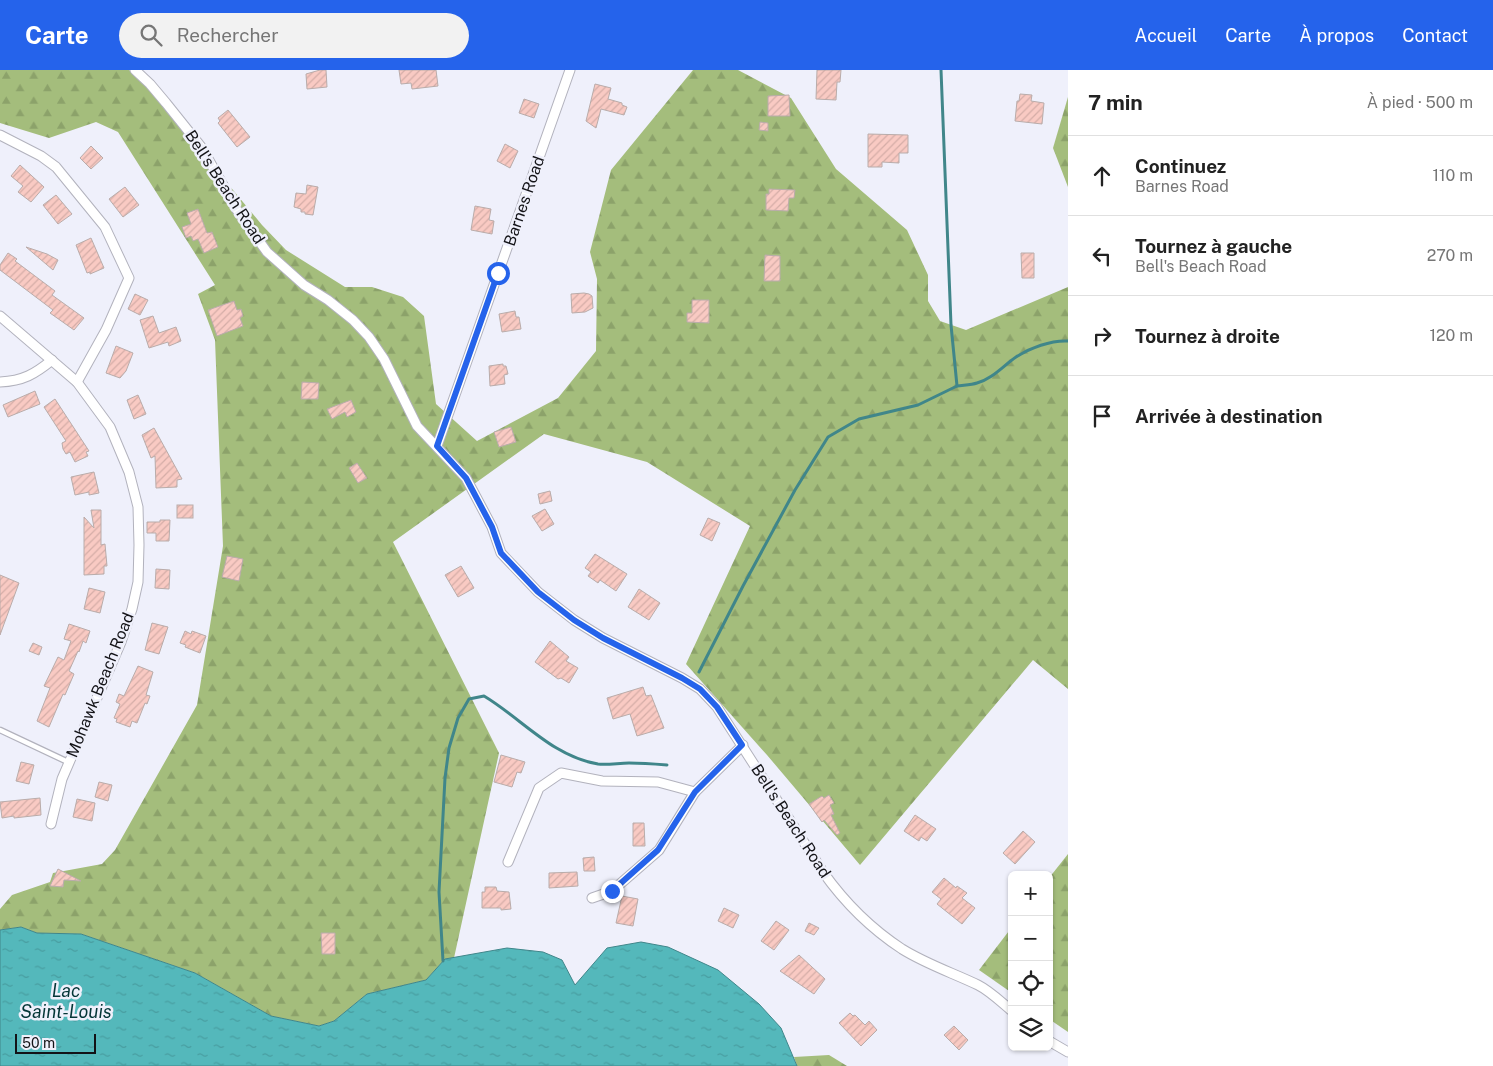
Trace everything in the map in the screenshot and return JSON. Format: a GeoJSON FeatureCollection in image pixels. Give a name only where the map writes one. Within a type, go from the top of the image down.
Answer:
{"type":"FeatureCollection","features":[{"type":"Feature","properties":{"kind":"street","name":"Bell's Beach Road"},"geometry":{"type":"LineString","coordinates":[[135,70],[171,109],[202,148],[237,210],[267,252],[304,285],[328,300],[353,320],[369,337],[384,359],[417,426],[466,478],[492,527],[501,553],[538,592],[574,620],[700,689],[717,707],[840,896],[866,923],[921,959],[979,986],[1008,1008]]}},
{"type":"Feature","properties":{"kind":"street"},"geometry":{"type":"LineString","coordinates":[[145,80],[146,70]]}},
{"type":"Feature","properties":{"kind":"street","name":"Barnes Road"},"geometry":{"type":"LineString","coordinates":[[437,446],[570,70]]}},
{"type":"Feature","properties":{"kind":"street"},"geometry":{"type":"LineString","coordinates":[[0,135],[41,156],[56,168],[104,227],[129,278],[106,330],[77,382]]}},
{"type":"Feature","properties":{"kind":"street","name":"Mohawk Beach Road"},"geometry":{"type":"LineString","coordinates":[[0,316],[77,382],[110,427],[129,472],[138,507],[140,545],[138,582],[121,642],[68,762],[50,824]]}},
{"type":"Feature","properties":{"kind":"street"},"geometry":{"type":"LineString","coordinates":[[0,382],[35,374],[52,360]]}},
{"type":"Feature","properties":{"kind":"street"},"geometry":{"type":"LineString","coordinates":[[592,898],[612,891],[658,850],[695,792],[742,745]]}},
{"type":"Feature","properties":{"kind":"street"},"geometry":{"type":"LineString","coordinates":[[508,862],[539,788],[561,774],[602,781],[658,782],[695,792]]}},
{"type":"Feature","properties":{"kind":"street"},"geometry":{"type":"LineString","coordinates":[[1053,1043],[1068,1052]]}},
{"type":"Feature","properties":{"kind":"lane"},"geometry":{"type":"LineString","coordinates":[[0,730],[68,762]]}},
{"type":"Feature","properties":{"kind":"green space"},"geometry":{"type":"Polygon","coordinates":[[[0,70],[129,70],[141,79],[262,225],[286,250],[345,287],[372,287],[403,297],[424,316],[436,404],[477,441],[558,398],[596,351],[597,279],[590,252],[611,170],[693,70],[738,70],[791,98],[836,169],[907,230],[928,275],[928,301],[940,321],[966,330],[1068,287],[1068,689],[1033,660],[860,865],[767,755],[686,664],[750,526],[647,462],[544,434],[393,542],[499,753],[454,958],[445,959],[426,980],[367,994],[334,1021],[319,1026],[271,1016],[195,973],[81,934],[37,933],[21,927],[0,930],[0,909],[12,895],[50,882],[53,873],[102,864],[115,850],[197,705],[223,546],[215,340],[198,294],[215,285],[118,132],[96,122],[49,138],[0,123],[0,70]]]}},
{"type":"Feature","properties":{"kind":"green space"},"geometry":{"type":"Polygon","coordinates":[[[1068,97],[1068,187],[1053,148],[1068,97]]]}},
{"type":"Feature","properties":{"kind":"green space"},"geometry":{"type":"Polygon","coordinates":[[[1068,854],[1068,1032],[1053,1022],[1053,873],[1068,854]]]}},
{"type":"Feature","properties":{"kind":"green space"},"geometry":{"type":"Polygon","coordinates":[[[1008,932],[1008,990],[979,970],[1008,932]]]}},
{"type":"Feature","properties":{"kind":"green space"},"geometry":{"type":"Polygon","coordinates":[[[829,1055],[847,1066],[797,1066],[794,1057],[829,1055]]]}},
{"type":"Feature","properties":{"kind":"water","name":"Lac Saint-Louis"},"geometry":{"type":"Polygon","coordinates":[[[21,927],[37,933],[81,934],[195,973],[271,1016],[319,1026],[334,1021],[367,994],[426,980],[445,959],[507,948],[543,952],[562,960],[575,985],[607,948],[641,942],[668,947],[718,970],[759,1004],[781,1028],[797,1066],[0,1066],[0,930],[21,927]]]}},
{"type":"Feature","properties":{"kind":"building"},"geometry":{"type":"Polygon","coordinates":[[[326,70],[327,87],[307,89],[306,74],[326,70]]]}},
{"type":"Feature","properties":{"kind":"building"},"geometry":{"type":"Polygon","coordinates":[[[399,70],[436,70],[438,86],[412,89],[411,83],[401,84],[399,70]]]}},
{"type":"Feature","properties":{"kind":"building"},"geometry":{"type":"Polygon","coordinates":[[[817,70],[841,70],[840,82],[837,82],[836,100],[816,99],[817,70]]]}},
{"type":"Feature","properties":{"kind":"building"},"geometry":{"type":"Polygon","coordinates":[[[595,84],[611,88],[608,99],[622,103],[622,105],[627,107],[624,115],[601,109],[596,128],[586,121],[595,84]]]}},
{"type":"Feature","properties":{"kind":"building"},"geometry":{"type":"Polygon","coordinates":[[[1020,94],[1032,95],[1031,101],[1044,103],[1042,124],[1015,121],[1017,101],[1019,101],[1020,94]]]}},
{"type":"Feature","properties":{"kind":"building"},"geometry":{"type":"Polygon","coordinates":[[[789,95],[790,116],[768,116],[768,96],[789,95]]]}},
{"type":"Feature","properties":{"kind":"building"},"geometry":{"type":"Polygon","coordinates":[[[524,99],[539,104],[534,118],[519,113],[524,99]]]}},
{"type":"Feature","properties":{"kind":"building"},"geometry":{"type":"Polygon","coordinates":[[[228,110],[250,137],[237,147],[218,123],[220,121],[218,118],[228,110]]]}},
{"type":"Feature","properties":{"kind":"building"},"geometry":{"type":"Polygon","coordinates":[[[760,122],[768,123],[768,131],[759,130],[760,122]]]}},
{"type":"Feature","properties":{"kind":"building"},"geometry":{"type":"Polygon","coordinates":[[[868,134],[908,135],[908,153],[899,153],[899,163],[882,162],[882,167],[868,167],[868,134]]]}},
{"type":"Feature","properties":{"kind":"building"},"geometry":{"type":"Polygon","coordinates":[[[505,144],[518,151],[510,168],[497,161],[505,144]]]}},
{"type":"Feature","properties":{"kind":"building"},"geometry":{"type":"Polygon","coordinates":[[[91,146],[103,158],[91,169],[80,158],[91,146]]]}},
{"type":"Feature","properties":{"kind":"building"},"geometry":{"type":"Polygon","coordinates":[[[20,165],[44,187],[31,202],[18,192],[23,186],[11,176],[20,165]]]}},
{"type":"Feature","properties":{"kind":"building"},"geometry":{"type":"Polygon","coordinates":[[[307,185],[318,187],[313,215],[305,214],[305,212],[301,212],[301,209],[294,207],[296,193],[306,194],[307,185]]]}},
{"type":"Feature","properties":{"kind":"building"},"geometry":{"type":"Polygon","coordinates":[[[125,187],[139,205],[123,217],[109,199],[125,187]]]}},
{"type":"Feature","properties":{"kind":"building"},"geometry":{"type":"Polygon","coordinates":[[[769,189],[795,190],[794,198],[789,198],[788,211],[766,210],[766,194],[769,194],[769,189]]]}},
{"type":"Feature","properties":{"kind":"building"},"geometry":{"type":"Polygon","coordinates":[[[56,195],[72,214],[58,224],[43,205],[56,195]]]}},
{"type":"Feature","properties":{"kind":"building"},"geometry":{"type":"Polygon","coordinates":[[[475,206],[491,209],[489,220],[494,221],[492,234],[471,230],[475,206]]]}},
{"type":"Feature","properties":{"kind":"building"},"geometry":{"type":"Polygon","coordinates":[[[198,209],[207,233],[212,232],[218,247],[204,253],[198,239],[193,241],[191,236],[186,238],[182,227],[191,224],[187,213],[198,209]]]}},
{"type":"Feature","properties":{"kind":"building"},"geometry":{"type":"Polygon","coordinates":[[[91,238],[104,268],[90,274],[90,272],[87,273],[76,245],[91,238]]]}},
{"type":"Feature","properties":{"kind":"building"},"geometry":{"type":"Polygon","coordinates":[[[26,247],[58,260],[53,270],[26,247]]]}},
{"type":"Feature","properties":{"kind":"building"},"geometry":{"type":"Polygon","coordinates":[[[8,253],[17,259],[15,261],[55,291],[52,295],[84,318],[74,330],[50,313],[53,310],[0,270],[0,265],[8,253]]]}},
{"type":"Feature","properties":{"kind":"building"},"geometry":{"type":"Polygon","coordinates":[[[1021,253],[1034,253],[1034,278],[1022,278],[1021,253]]]}},
{"type":"Feature","properties":{"kind":"building"},"geometry":{"type":"Polygon","coordinates":[[[765,255],[780,256],[780,281],[764,281],[765,255]]]}},
{"type":"Feature","properties":{"kind":"building"},"geometry":{"type":"Polygon","coordinates":[[[584,293],[592,296],[593,308],[585,312],[572,313],[571,294],[584,293]]]}},
{"type":"Feature","properties":{"kind":"building"},"geometry":{"type":"Polygon","coordinates":[[[135,294],[148,300],[140,315],[128,309],[135,294]]]}},
{"type":"Feature","properties":{"kind":"building"},"geometry":{"type":"Polygon","coordinates":[[[692,300],[709,300],[709,323],[687,322],[687,313],[692,313],[692,300]]]}},
{"type":"Feature","properties":{"kind":"building"},"geometry":{"type":"Polygon","coordinates":[[[234,301],[237,310],[241,309],[243,316],[240,318],[243,326],[217,336],[208,310],[234,301]]]}},
{"type":"Feature","properties":{"kind":"building"},"geometry":{"type":"Polygon","coordinates":[[[515,311],[516,317],[519,317],[521,329],[502,332],[499,314],[515,311]]]}},
{"type":"Feature","properties":{"kind":"building"},"geometry":{"type":"Polygon","coordinates":[[[153,316],[159,333],[176,327],[181,341],[169,346],[168,342],[149,348],[140,320],[153,316]]]}},
{"type":"Feature","properties":{"kind":"building"},"geometry":{"type":"Polygon","coordinates":[[[116,346],[133,353],[126,371],[120,378],[106,373],[116,346]]]}},
{"type":"Feature","properties":{"kind":"building"},"geometry":{"type":"Polygon","coordinates":[[[503,364],[503,366],[506,366],[508,374],[504,375],[505,384],[490,386],[489,366],[503,364]]]}},
{"type":"Feature","properties":{"kind":"building"},"geometry":{"type":"Polygon","coordinates":[[[302,382],[319,383],[318,399],[301,399],[302,382]]]}},
{"type":"Feature","properties":{"kind":"building"},"geometry":{"type":"Polygon","coordinates":[[[35,391],[40,404],[8,417],[3,405],[35,391]]]}},
{"type":"Feature","properties":{"kind":"building"},"geometry":{"type":"Polygon","coordinates":[[[138,395],[146,414],[134,419],[127,400],[138,395]]]}},
{"type":"Feature","properties":{"kind":"building"},"geometry":{"type":"Polygon","coordinates":[[[55,399],[89,451],[86,452],[88,456],[75,462],[70,452],[66,454],[63,449],[62,443],[66,441],[44,407],[55,399]]]}},
{"type":"Feature","properties":{"kind":"building"},"geometry":{"type":"Polygon","coordinates":[[[351,400],[356,412],[347,417],[345,412],[332,419],[327,409],[351,400]]]}},
{"type":"Feature","properties":{"kind":"building"},"geometry":{"type":"Polygon","coordinates":[[[511,427],[516,442],[499,447],[494,432],[511,427]]]}},
{"type":"Feature","properties":{"kind":"building"},"geometry":{"type":"Polygon","coordinates":[[[154,428],[182,479],[177,480],[177,487],[156,488],[155,456],[151,458],[142,435],[154,428]]]}},
{"type":"Feature","properties":{"kind":"building"},"geometry":{"type":"Polygon","coordinates":[[[357,463],[367,478],[358,483],[349,468],[357,463]]]}},
{"type":"Feature","properties":{"kind":"building"},"geometry":{"type":"Polygon","coordinates":[[[94,472],[99,493],[89,495],[89,492],[75,495],[71,477],[94,472]]]}},
{"type":"Feature","properties":{"kind":"building"},"geometry":{"type":"Polygon","coordinates":[[[550,491],[552,501],[540,504],[538,494],[550,491]]]}},
{"type":"Feature","properties":{"kind":"building"},"geometry":{"type":"Polygon","coordinates":[[[177,505],[193,505],[193,518],[177,518],[177,505]]]}},
{"type":"Feature","properties":{"kind":"building"},"geometry":{"type":"Polygon","coordinates":[[[545,509],[554,524],[542,531],[532,516],[545,509]]]}},
{"type":"Feature","properties":{"kind":"building"},"geometry":{"type":"Polygon","coordinates":[[[91,510],[101,510],[101,545],[105,544],[107,566],[104,566],[104,574],[84,575],[84,517],[94,528],[91,510]]]}},
{"type":"Feature","properties":{"kind":"building"},"geometry":{"type":"Polygon","coordinates":[[[708,518],[720,523],[712,541],[700,535],[708,518]]]}},
{"type":"Feature","properties":{"kind":"building"},"geometry":{"type":"Polygon","coordinates":[[[160,520],[170,520],[169,541],[156,541],[156,533],[147,533],[147,522],[160,522],[160,520]]]}},
{"type":"Feature","properties":{"kind":"building"},"geometry":{"type":"Polygon","coordinates":[[[595,554],[627,574],[616,591],[600,580],[598,583],[588,576],[591,572],[585,568],[595,554]]]}},
{"type":"Feature","properties":{"kind":"building"},"geometry":{"type":"Polygon","coordinates":[[[227,556],[243,559],[239,581],[222,577],[227,556]]]}},
{"type":"Feature","properties":{"kind":"building"},"geometry":{"type":"Polygon","coordinates":[[[461,566],[474,588],[458,597],[445,575],[461,566]]]}},
{"type":"Feature","properties":{"kind":"building"},"geometry":{"type":"Polygon","coordinates":[[[156,569],[170,570],[169,589],[155,588],[156,569]]]}},
{"type":"Feature","properties":{"kind":"building"},"geometry":{"type":"Polygon","coordinates":[[[0,575],[19,583],[0,635],[0,575]]]}},
{"type":"Feature","properties":{"kind":"building"},"geometry":{"type":"Polygon","coordinates":[[[89,588],[105,592],[100,613],[84,609],[89,588]]]}},
{"type":"Feature","properties":{"kind":"building"},"geometry":{"type":"Polygon","coordinates":[[[639,589],[660,603],[649,620],[628,607],[639,589]]]}},
{"type":"Feature","properties":{"kind":"building"},"geometry":{"type":"Polygon","coordinates":[[[152,623],[168,627],[159,654],[145,650],[152,623]]]}},
{"type":"Feature","properties":{"kind":"building"},"geometry":{"type":"Polygon","coordinates":[[[69,624],[90,631],[86,643],[83,641],[69,671],[74,674],[49,727],[37,721],[50,688],[44,686],[58,657],[64,660],[71,641],[64,639],[69,624]]]}},
{"type":"Feature","properties":{"kind":"building"},"geometry":{"type":"Polygon","coordinates":[[[185,631],[191,634],[192,631],[206,636],[200,653],[180,643],[185,631]]]}},
{"type":"Feature","properties":{"kind":"building"},"geometry":{"type":"Polygon","coordinates":[[[550,641],[569,657],[566,661],[578,668],[569,683],[561,678],[558,679],[535,662],[550,641]]]}},
{"type":"Feature","properties":{"kind":"building"},"geometry":{"type":"Polygon","coordinates":[[[33,643],[42,647],[39,655],[29,651],[33,643]]]}},
{"type":"Feature","properties":{"kind":"building"},"geometry":{"type":"Polygon","coordinates":[[[138,666],[153,672],[146,695],[150,696],[137,723],[132,721],[130,727],[116,722],[117,719],[114,718],[120,704],[116,702],[119,694],[124,696],[138,666]]]}},
{"type":"Feature","properties":{"kind":"building"},"geometry":{"type":"Polygon","coordinates":[[[643,687],[646,696],[651,695],[664,728],[637,736],[630,714],[613,719],[607,698],[643,687]]]}},
{"type":"Feature","properties":{"kind":"building"},"geometry":{"type":"Polygon","coordinates":[[[501,755],[525,762],[521,773],[517,772],[512,787],[494,782],[501,755]]]}},
{"type":"Feature","properties":{"kind":"building"},"geometry":{"type":"Polygon","coordinates":[[[21,762],[34,765],[29,784],[16,781],[21,762]]]}},
{"type":"Feature","properties":{"kind":"building"},"geometry":{"type":"Polygon","coordinates":[[[99,782],[112,785],[108,801],[95,797],[99,782]]]}},
{"type":"Feature","properties":{"kind":"building"},"geometry":{"type":"Polygon","coordinates":[[[829,795],[834,803],[830,805],[834,814],[831,815],[840,833],[837,835],[824,820],[822,822],[809,804],[822,796],[824,798],[829,795]]]}},
{"type":"Feature","properties":{"kind":"building"},"geometry":{"type":"Polygon","coordinates":[[[40,798],[41,815],[2,818],[0,802],[40,798]]]}},
{"type":"Feature","properties":{"kind":"building"},"geometry":{"type":"Polygon","coordinates":[[[77,799],[95,803],[92,821],[73,817],[77,799]]]}},
{"type":"Feature","properties":{"kind":"building"},"geometry":{"type":"Polygon","coordinates":[[[915,815],[936,829],[927,841],[921,837],[919,841],[904,831],[915,815]]]}},
{"type":"Feature","properties":{"kind":"building"},"geometry":{"type":"Polygon","coordinates":[[[633,823],[644,823],[645,846],[633,846],[633,823]]]}},
{"type":"Feature","properties":{"kind":"building"},"geometry":{"type":"Polygon","coordinates":[[[1023,831],[1035,842],[1015,864],[1003,853],[1023,831]]]}},
{"type":"Feature","properties":{"kind":"building"},"geometry":{"type":"Polygon","coordinates":[[[594,857],[595,871],[584,871],[583,858],[594,857]]]}},
{"type":"Feature","properties":{"kind":"building"},"geometry":{"type":"Polygon","coordinates":[[[58,869],[81,881],[64,880],[63,887],[50,886],[58,869]]]}},
{"type":"Feature","properties":{"kind":"building"},"geometry":{"type":"Polygon","coordinates":[[[577,872],[578,886],[549,888],[549,873],[577,872]]]}},
{"type":"Feature","properties":{"kind":"building"},"geometry":{"type":"Polygon","coordinates":[[[944,878],[956,888],[957,886],[967,893],[962,898],[975,908],[962,924],[937,904],[941,899],[932,892],[944,878]]]}},
{"type":"Feature","properties":{"kind":"building"},"geometry":{"type":"Polygon","coordinates":[[[485,887],[496,887],[497,891],[509,892],[511,909],[482,908],[482,892],[485,892],[485,887]]]}},
{"type":"Feature","properties":{"kind":"building"},"geometry":{"type":"Polygon","coordinates":[[[622,896],[638,899],[633,926],[616,923],[622,896]]]}},
{"type":"Feature","properties":{"kind":"building"},"geometry":{"type":"Polygon","coordinates":[[[724,908],[739,915],[733,928],[718,921],[724,908]]]}},
{"type":"Feature","properties":{"kind":"building"},"geometry":{"type":"Polygon","coordinates":[[[776,921],[789,930],[774,950],[761,941],[776,921]]]}},
{"type":"Feature","properties":{"kind":"building"},"geometry":{"type":"Polygon","coordinates":[[[809,923],[819,928],[814,935],[805,931],[809,923]]]}},
{"type":"Feature","properties":{"kind":"building"},"geometry":{"type":"Polygon","coordinates":[[[321,933],[335,933],[335,954],[322,954],[321,933]]]}},
{"type":"Feature","properties":{"kind":"building"},"geometry":{"type":"Polygon","coordinates":[[[799,955],[825,979],[814,994],[780,971],[799,955]]]}},
{"type":"Feature","properties":{"kind":"building"},"geometry":{"type":"Polygon","coordinates":[[[850,1013],[853,1016],[855,1015],[865,1025],[869,1021],[877,1030],[861,1046],[839,1023],[850,1013]]]}},
{"type":"Feature","properties":{"kind":"building"},"geometry":{"type":"Polygon","coordinates":[[[954,1026],[968,1040],[959,1050],[944,1035],[954,1026]]]}},
{"type":"Feature","properties":{"kind":"waterway"},"geometry":{"type":"LineString","coordinates":[[699,672],[795,490],[828,437],[859,419],[918,405],[957,386],[951,325],[941,70]]}},
{"type":"Feature","properties":{"kind":"waterway"},"geometry":{"type":"LineString","coordinates":[[957,386],[982,381],[1016,357],[1034,348],[1048,343],[1068,341]]}},
{"type":"Feature","properties":{"kind":"waterway"},"geometry":{"type":"LineString","coordinates":[[443,961],[439,892],[445,778],[449,748],[458,718],[469,699],[484,696],[538,736],[566,754],[582,760],[598,764],[634,763],[667,765]]}},
{"type":"Feature","properties":{"kind":"route"},"geometry":{"type":"LineString","coordinates":[[498,273],[437,446],[466,478],[492,527],[501,553],[538,592],[574,620],[603,638],[700,689],[717,707],[742,745],[695,792],[658,850],[612,891]]}}]}
